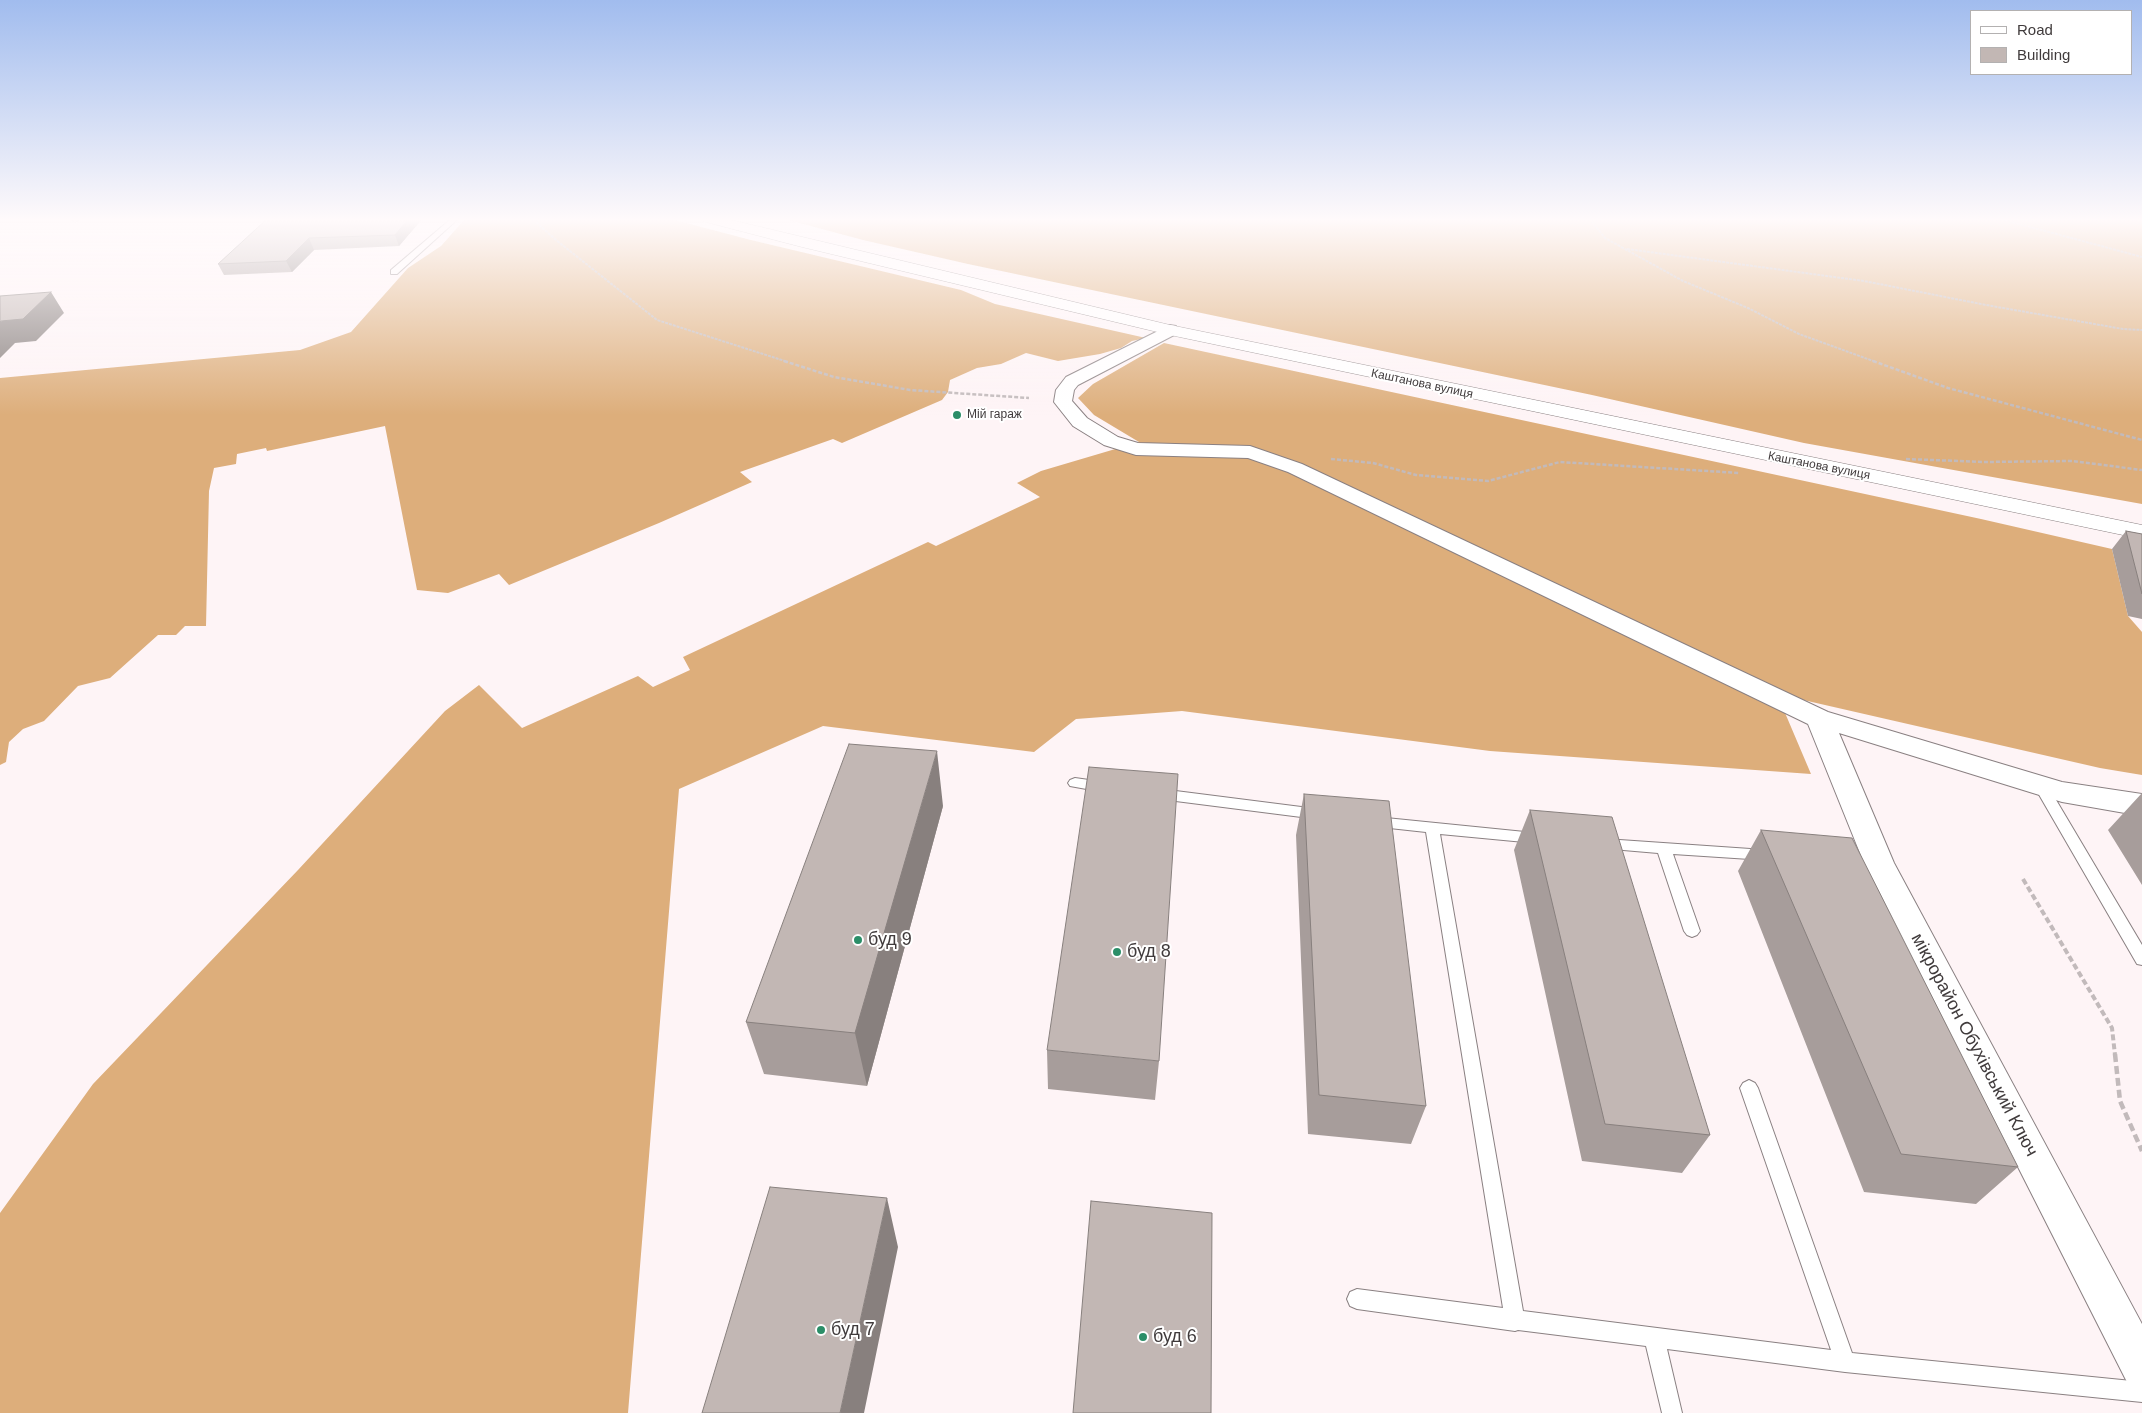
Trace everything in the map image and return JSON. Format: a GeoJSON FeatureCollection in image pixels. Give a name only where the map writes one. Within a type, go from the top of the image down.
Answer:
{"type":"FeatureCollection","features":[{"type":"Feature","properties":{"kind":"main road","name":"Каштанова вулиця"},"geometry":{"type":"LineString","coordinates":[[976,284],[1170,330],[1489,398],[2142,532]]}},
{"type":"Feature","properties":{"kind":"street"},"geometry":{"type":"LineString","coordinates":[[1170,330],[1072,381],[1064,390],[1063,402],[1080,422],[1111,441],[1136,449],[1250,452],[1295,468],[1819,718],[2062,792],[2142,805]]}},
{"type":"Feature","properties":{"kind":"street","name":"мікрорайон Обухівський Ключ"},"geometry":{"type":"LineString","coordinates":[[1819,718],[1870,862],[2142,1367]]}},
{"type":"Feature","properties":{"kind":"lane"},"geometry":{"type":"LineString","coordinates":[[1075,783],[1114,788]]}},
{"type":"Feature","properties":{"kind":"lane"},"geometry":{"type":"LineString","coordinates":[[2041,786],[2142,959]]}},
{"type":"Feature","properties":{"kind":"lane"},"geometry":{"type":"LineString","coordinates":[[1142,792],[1336,817]]}},
{"type":"Feature","properties":{"kind":"lane"},"geometry":{"type":"LineString","coordinates":[[1364,820],[1432,829],[1548,839]]}},
{"type":"Feature","properties":{"kind":"lane"},"geometry":{"type":"LineString","coordinates":[[1432,829],[1515,1321]]}},
{"type":"Feature","properties":{"kind":"lane"},"geometry":{"type":"LineString","coordinates":[[1587,842],[1782,856]]}},
{"type":"Feature","properties":{"kind":"lane"},"geometry":{"type":"LineString","coordinates":[[1664,849],[1692,931]]}},
{"type":"Feature","properties":{"kind":"lane"},"geometry":{"type":"LineString","coordinates":[[1749,1088],[1845,1362]]}},
{"type":"Feature","properties":{"kind":"lane"},"geometry":{"type":"LineString","coordinates":[[1357,1299],[1515,1321],[1845,1362],[2142,1392]]}},
{"type":"Feature","properties":{"kind":"lane"},"geometry":{"type":"LineString","coordinates":[[1654,1338],[1672,1413]]}},
{"type":"Feature","properties":{"kind":"path"},"geometry":{"type":"LineString","coordinates":[[611,284],[657,320],[834,377],[910,390],[1029,398]]}},
{"type":"Feature","properties":{"kind":"path"},"geometry":{"type":"LineString","coordinates":[[1691,284],[1799,334],[1948,388],[2142,440]]}},
{"type":"Feature","properties":{"kind":"path"},"geometry":{"type":"LineString","coordinates":[[1879,284],[2123,329],[2142,330]]}},
{"type":"Feature","properties":{"kind":"path"},"geometry":{"type":"LineString","coordinates":[[1901,458],[1984,462],[2072,461],[2142,470]]}},
{"type":"Feature","properties":{"kind":"path"},"geometry":{"type":"LineString","coordinates":[[1323,459],[1373,462],[1416,475],[1488,480],[1560,462],[1746,473]]}},
{"type":"Feature","properties":{"kind":"path"},"geometry":{"type":"LineString","coordinates":[[2023,879],[2112,1028],[2120,1101],[2142,1151]]}},
{"type":"Feature","properties":{"kind":"shaded area"},"geometry":{"type":"Polygon","coordinates":[[[394,284],[936,284],[961,290],[995,304],[1146,338],[1132,341],[1121,348],[1100,354],[1058,361],[1026,353],[1001,364],[977,368],[950,380],[948,392],[942,400],[842,443],[833,439],[740,472],[752,482],[659,523],[509,585],[499,574],[448,593],[417,590],[385,426],[267,451],[266,448],[237,454],[236,464],[214,468],[209,491],[206,626],[185,626],[176,635],[158,635],[110,678],[78,686],[44,721],[23,729],[9,742],[6,762],[0,765],[0,378],[300,350],[351,332],[394,284]]]}},
{"type":"Feature","properties":{"kind":"shaded area"},"geometry":{"type":"Polygon","coordinates":[[[1063,284],[2142,284],[2142,504],[1804,443],[1592,395],[1063,284]]]}},
{"type":"Feature","properties":{"kind":"shaded area"},"geometry":{"type":"Polygon","coordinates":[[[1164,343],[2112,549],[2128,616],[2142,632],[2142,775],[2100,768],[1777,694],[1811,774],[1490,751],[1182,711],[1076,719],[1034,752],[823,726],[679,789],[628,1413],[0,1413],[0,1213],[93,1084],[298,870],[445,711],[479,685],[522,728],[638,676],[653,687],[690,670],[683,657],[928,542],[936,546],[1040,497],[1017,483],[1041,471],[1139,442],[1094,415],[1078,398],[1093,384],[1164,343]]]}},
{"type":"Feature","properties":{"kind":"building"},"geometry":{"type":"Polygon","coordinates":[[[51,292],[23,319],[0,322],[0,296],[51,292]]]}},
{"type":"Feature","properties":{"kind":"building"},"geometry":{"type":"Polygon","coordinates":[[[2126,531],[2142,534],[2142,594],[2126,531]]]}},
{"type":"Feature","properties":{"kind":"building"},"geometry":{"type":"Polygon","coordinates":[[[849,744],[937,751],[855,1033],[746,1022],[849,744]]]}},
{"type":"Feature","properties":{"kind":"building","name":"буд 8"},"geometry":{"type":"Polygon","coordinates":[[[1089,767],[1178,774],[1159,1061],[1047,1050],[1089,767]]]}},
{"type":"Feature","properties":{"kind":"building"},"geometry":{"type":"Polygon","coordinates":[[[1304,794],[1389,801],[1426,1106],[1319,1095],[1304,794]]]}},
{"type":"Feature","properties":{"kind":"building"},"geometry":{"type":"Polygon","coordinates":[[[1530,810],[1612,817],[1710,1135],[1605,1124],[1530,810]]]}},
{"type":"Feature","properties":{"kind":"building"},"geometry":{"type":"Polygon","coordinates":[[[1761,830],[1852,838],[2018,1167],[1901,1154],[1761,830]]]}},
{"type":"Feature","properties":{"kind":"building"},"geometry":{"type":"Polygon","coordinates":[[[770,1187],[887,1198],[840,1413],[702,1413],[770,1187]]]}},
{"type":"Feature","properties":{"kind":"building","name":"буд 6"},"geometry":{"type":"Polygon","coordinates":[[[1091,1201],[1212,1213],[1211,1413],[1073,1413],[1091,1201]]]}},
{"type":"Feature","properties":{"kind":"place","name":"Мій гараж"},"geometry":{"type":"Point","coordinates":[957,415]}},
{"type":"Feature","properties":{"kind":"place","name":"буд 9"},"geometry":{"type":"Point","coordinates":[858,940]}},
{"type":"Feature","properties":{"kind":"place","name":"буд 8"},"geometry":{"type":"Point","coordinates":[1117,952]}},
{"type":"Feature","properties":{"kind":"place","name":"буд 7"},"geometry":{"type":"Point","coordinates":[821,1330]}},
{"type":"Feature","properties":{"kind":"place","name":"буд 6"},"geometry":{"type":"Point","coordinates":[1143,1337]}}]}
